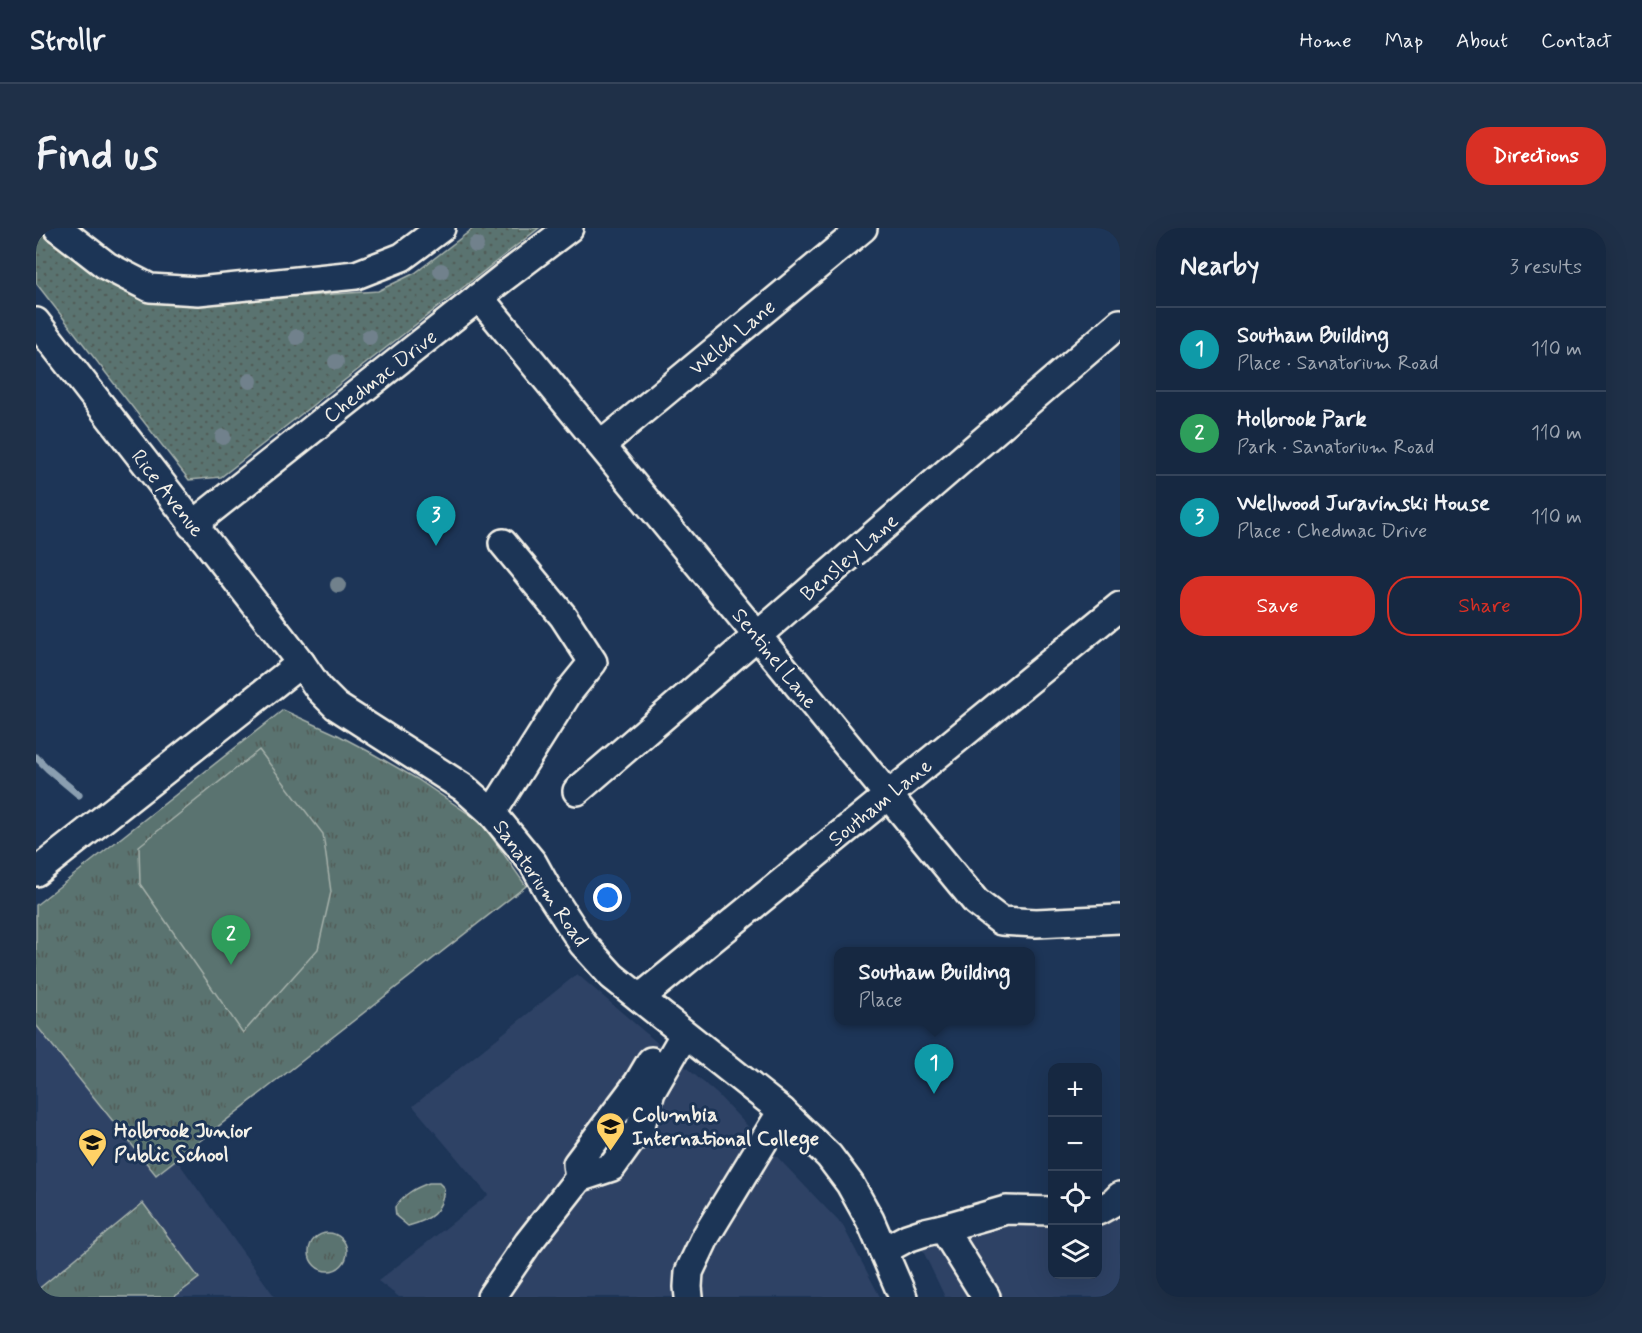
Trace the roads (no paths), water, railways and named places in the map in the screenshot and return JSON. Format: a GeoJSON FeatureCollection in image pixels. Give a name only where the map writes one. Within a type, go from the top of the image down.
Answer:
{"type":"FeatureCollection","features":[{"type":"Feature","properties":{"kind":"street"},"geometry":{"type":"LineString","coordinates":[[58,228],[107,266],[150,288],[198,291],[356,275],[402,257],[441,228]]}},
{"type":"Feature","properties":{"kind":"street","name":"Chedmac Drive"},"geometry":{"type":"LineString","coordinates":[[192,525],[569,228]]}},
{"type":"Feature","properties":{"kind":"street","name":"Welch Lane"},"geometry":{"type":"LineString","coordinates":[[601,446],[863,228]]}},
{"type":"Feature","properties":{"kind":"street","name":"Sentinel Lane"},"geometry":{"type":"LineString","coordinates":[[479,297],[976,902],[1001,921],[1036,923],[1120,919]]}},
{"type":"Feature","properties":{"kind":"street","name":"Rice Avenue"},"geometry":{"type":"LineString","coordinates":[[36,322],[301,663]]}},
{"type":"Feature","properties":{"kind":"street","name":"Bensley Lane"},"geometry":{"type":"LineString","coordinates":[[577,791],[1120,323]]}},
{"type":"Feature","properties":{"kind":"street"},"geometry":{"type":"LineString","coordinates":[[492,813],[568,693],[593,662],[563,616],[503,543]]}},
{"type":"Feature","properties":{"kind":"street","name":"Southam Lane"},"geometry":{"type":"LineString","coordinates":[[640,998],[1120,606]]}},
{"type":"Feature","properties":{"kind":"street"},"geometry":{"type":"LineString","coordinates":[[36,872],[301,663]]}},
{"type":"Feature","properties":{"kind":"street","name":"Sanatorium Road"},"geometry":{"type":"LineString","coordinates":[[301,663],[319,689],[336,706],[464,788],[492,813],[533,863],[583,944],[612,976],[782,1111],[829,1156],[850,1184],[870,1220],[903,1297]]}},
{"type":"Feature","properties":{"kind":"street"},"geometry":{"type":"LineString","coordinates":[[491,1297],[528,1243],[651,1092],[679,1029]]}},
{"type":"Feature","properties":{"kind":"street"},"geometry":{"type":"LineString","coordinates":[[584,1176],[577,1164],[679,1029]]}},
{"type":"Feature","properties":{"kind":"street"},"geometry":{"type":"LineString","coordinates":[[689,1297],[687,1287],[689,1272],[706,1236],[782,1111]]}},
{"type":"Feature","properties":{"kind":"street"},"geometry":{"type":"LineString","coordinates":[[1102,1209],[1120,1196]]}},
{"type":"Feature","properties":{"kind":"street"},"geometry":{"type":"LineString","coordinates":[[883,1251],[918,1234],[1006,1210],[1048,1211]]}},
{"type":"Feature","properties":{"kind":"street"},"geometry":{"type":"LineString","coordinates":[[943,1228],[986,1297]]}},
{"type":"Feature","properties":{"kind":"waterway"},"geometry":{"type":"LineString","coordinates":[[36,757],[79,795]]}},
{"type":"Feature","properties":{"kind":"place","name":"Wellwood Juravinski House"},"geometry":{"type":"Point","coordinates":[436,546]}},
{"type":"Feature","properties":{"kind":"place","name":"Holbrook Park"},"geometry":{"type":"Point","coordinates":[231,965]}},
{"type":"Feature","properties":{"kind":"place","name":"Southam Building"},"geometry":{"type":"Point","coordinates":[934,1094]}},
{"type":"Feature","properties":{"kind":"place","name":"Columbia International College"},"geometry":{"type":"Point","coordinates":[611,1152]}},
{"type":"Feature","properties":{"kind":"place","name":"Holbrook Junior Public School"},"geometry":{"type":"Point","coordinates":[93,1168]}}]}
